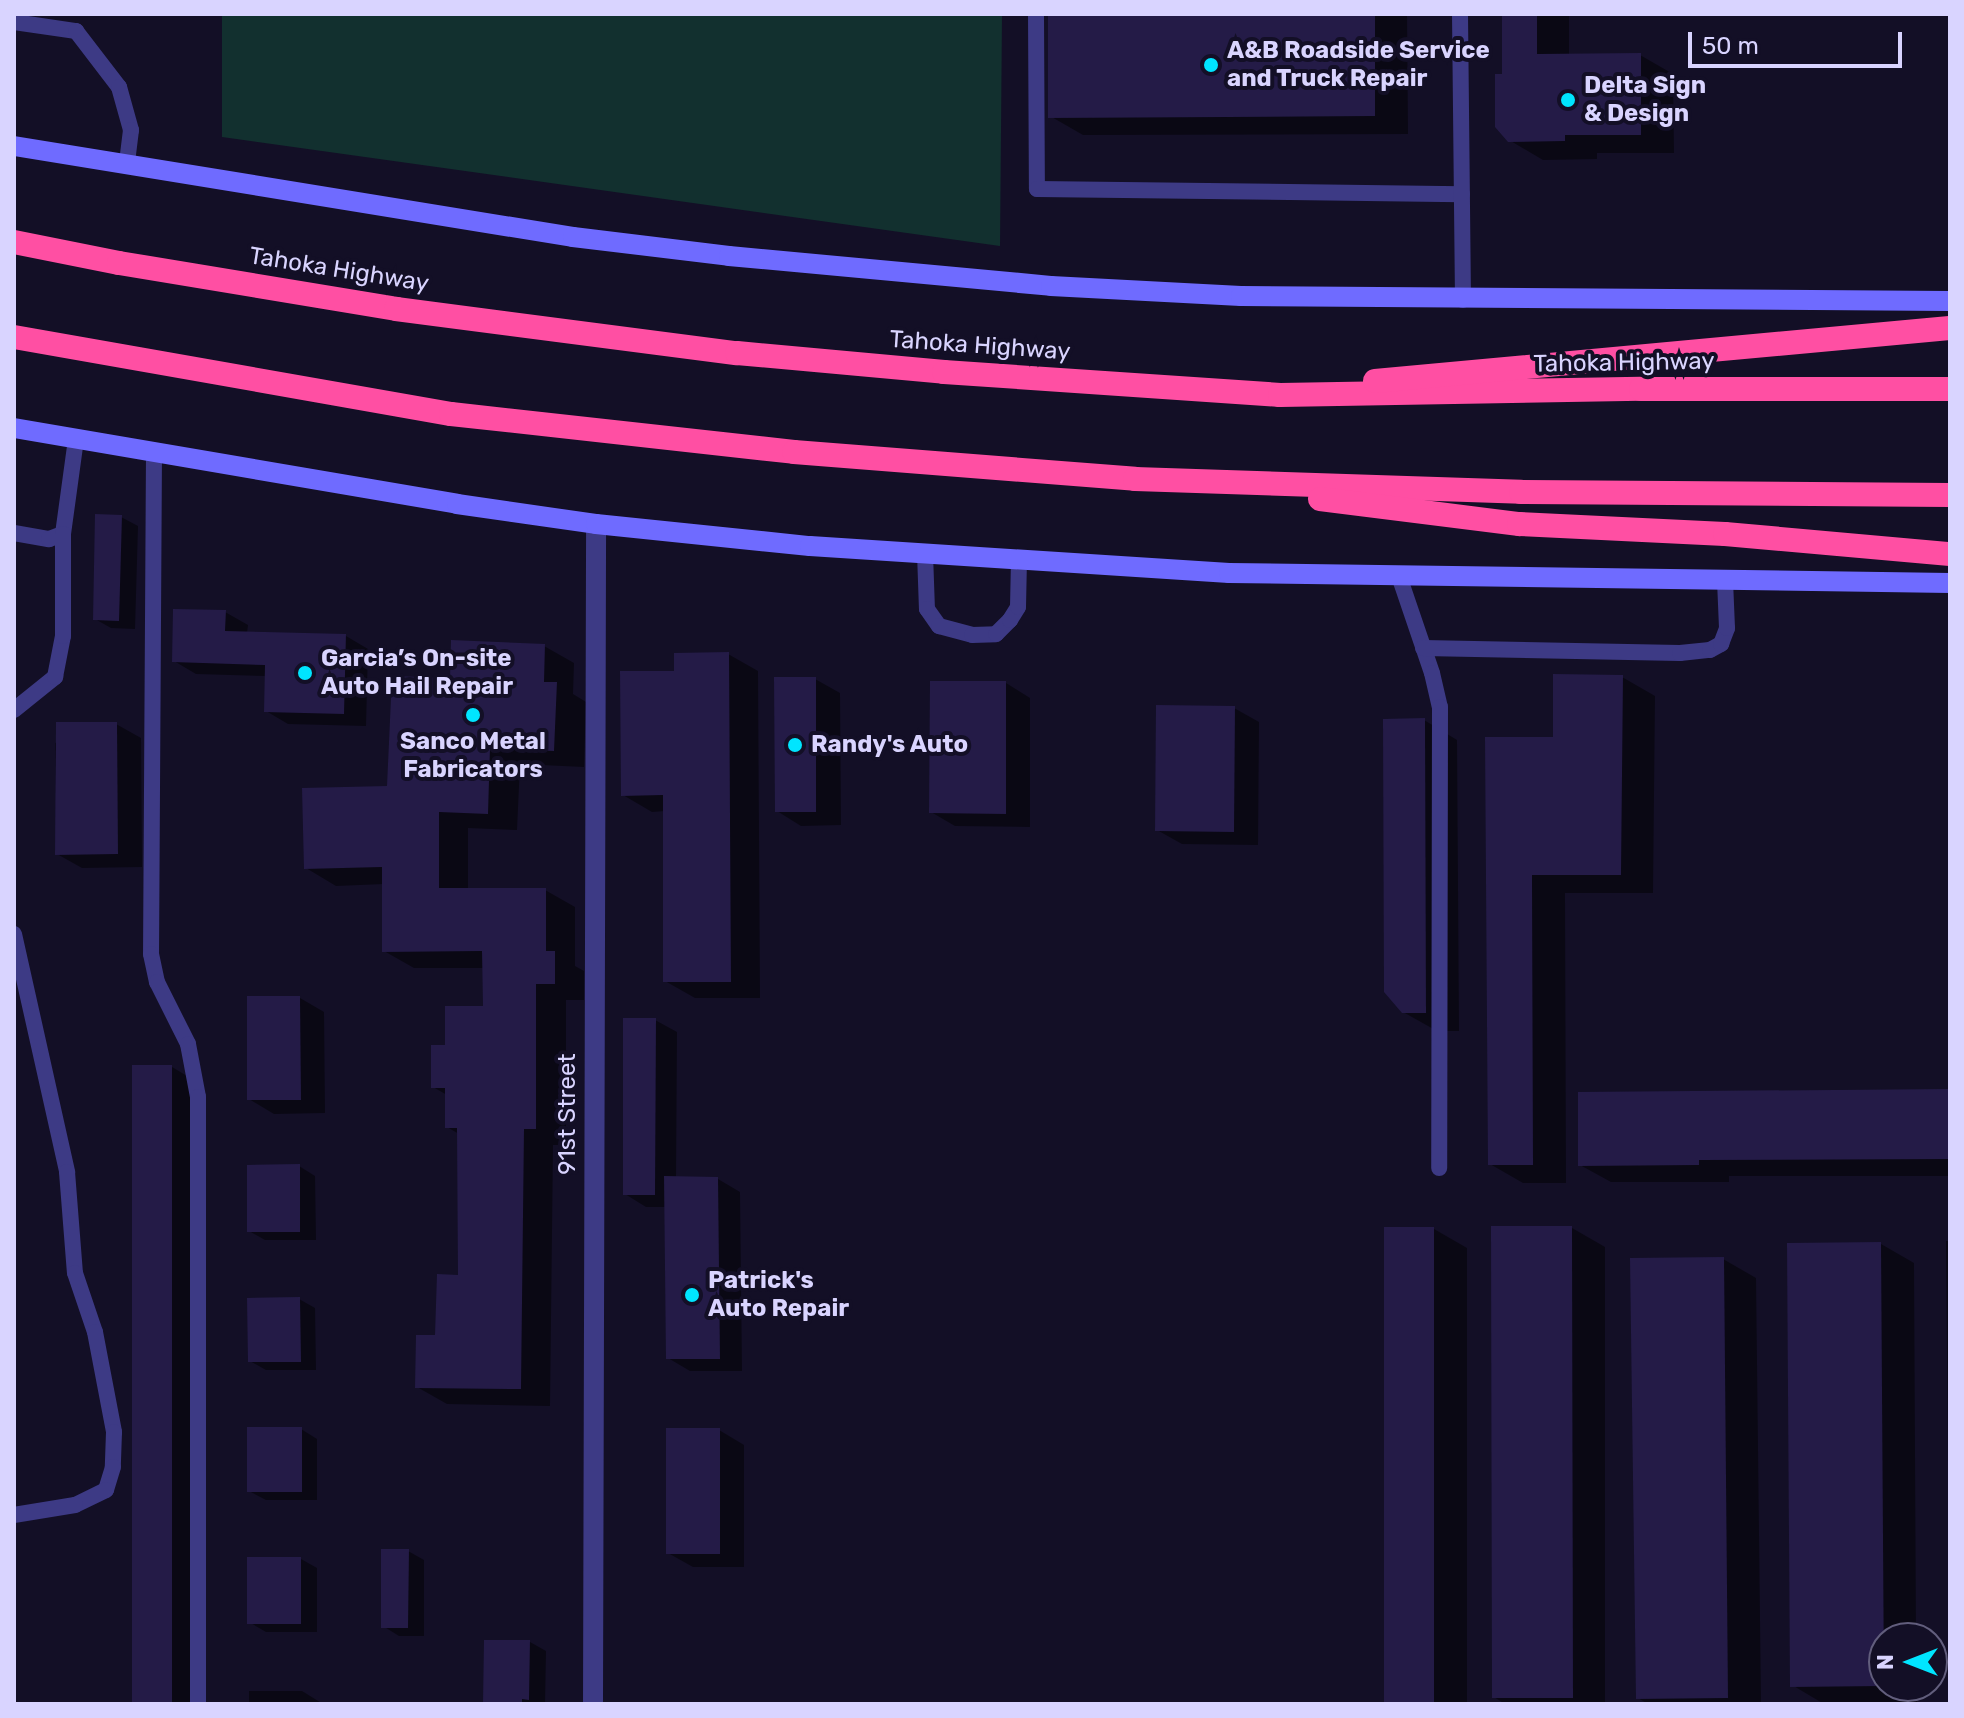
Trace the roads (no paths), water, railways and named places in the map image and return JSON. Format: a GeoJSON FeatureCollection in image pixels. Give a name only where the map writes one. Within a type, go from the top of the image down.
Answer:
{"type":"FeatureCollection","features":[{"type":"Feature","properties":{"kind":"highway","name":"Tahoka Highway"},"geometry":{"type":"LineString","coordinates":[[14,242],[119,263],[396,309],[737,353],[1243,393],[1950,389]]}},
{"type":"Feature","properties":{"kind":"highway"},"geometry":{"type":"LineString","coordinates":[[1243,393],[1950,328]]}},
{"type":"Feature","properties":{"kind":"highway"},"geometry":{"type":"LineString","coordinates":[[14,337],[451,414],[646,438],[1163,480],[1519,524],[1725,534],[1950,554]]}},
{"type":"Feature","properties":{"kind":"highway"},"geometry":{"type":"LineString","coordinates":[[1163,480],[1521,492],[1950,495]]}},
{"type":"Feature","properties":{"kind":"main road"},"geometry":{"type":"LineString","coordinates":[[14,146],[573,237],[729,256],[1051,286],[1241,296],[1463,300],[1950,301]]}},
{"type":"Feature","properties":{"kind":"main road"},"geometry":{"type":"LineString","coordinates":[[14,428],[457,504],[596,524],[810,546],[1229,573],[1950,583]]}},
{"type":"Feature","properties":{"kind":"street","name":"91st Street"},"geometry":{"type":"LineString","coordinates":[[593,1704],[596,524]]}},
{"type":"Feature","properties":{"kind":"lane"},"geometry":{"type":"LineString","coordinates":[[1036,14],[1037,189],[1462,194]]}},
{"type":"Feature","properties":{"kind":"lane"},"geometry":{"type":"LineString","coordinates":[[1460,14],[1463,300]]}},
{"type":"Feature","properties":{"kind":"lane"},"geometry":{"type":"LineString","coordinates":[[14,22],[76,31],[119,87],[131,130],[127,164]]}},
{"type":"Feature","properties":{"kind":"lane"},"geometry":{"type":"LineString","coordinates":[[14,710],[55,677],[63,636],[63,534],[76,439]]}},
{"type":"Feature","properties":{"kind":"lane"},"geometry":{"type":"LineString","coordinates":[[154,452],[151,954],[157,982],[188,1044],[198,1097],[198,1704]]}},
{"type":"Feature","properties":{"kind":"lane"},"geometry":{"type":"LineString","coordinates":[[14,533],[49,539],[63,534]]}},
{"type":"Feature","properties":{"kind":"lane"},"geometry":{"type":"LineString","coordinates":[[925,553],[927,609],[939,626],[972,635],[996,634],[1018,607],[1019,558]]}},
{"type":"Feature","properties":{"kind":"lane"},"geometry":{"type":"LineString","coordinates":[[1399,576],[1440,707],[1439,1168]]}},
{"type":"Feature","properties":{"kind":"lane"},"geometry":{"type":"LineString","coordinates":[[1423,648],[1680,653],[1710,650],[1721,644],[1727,628],[1725,581]]}},
{"type":"Feature","properties":{"kind":"lane"},"geometry":{"type":"LineString","coordinates":[[14,934],[67,1172],[75,1273],[95,1332],[114,1432],[113,1467],[106,1490],[75,1505],[14,1515]]}},
{"type":"Feature","properties":{"kind":"place","name":"A&B Roadside Service and Truck Repair"},"geometry":{"type":"Point","coordinates":[1211,65]}},
{"type":"Feature","properties":{"kind":"place","name":"Delta Sign & Design"},"geometry":{"type":"Point","coordinates":[1568,100]}},
{"type":"Feature","properties":{"kind":"place","name":"Garcia’s On-site Auto Hail Repair"},"geometry":{"type":"Point","coordinates":[305,673]}},
{"type":"Feature","properties":{"kind":"place","name":"Sanco Metal Fabricators"},"geometry":{"type":"Point","coordinates":[473,715]}},
{"type":"Feature","properties":{"kind":"place","name":"Randy's Auto"},"geometry":{"type":"Point","coordinates":[795,745]}},
{"type":"Feature","properties":{"kind":"place","name":"Patrick's Auto Repair"},"geometry":{"type":"Point","coordinates":[692,1295]}}]}
